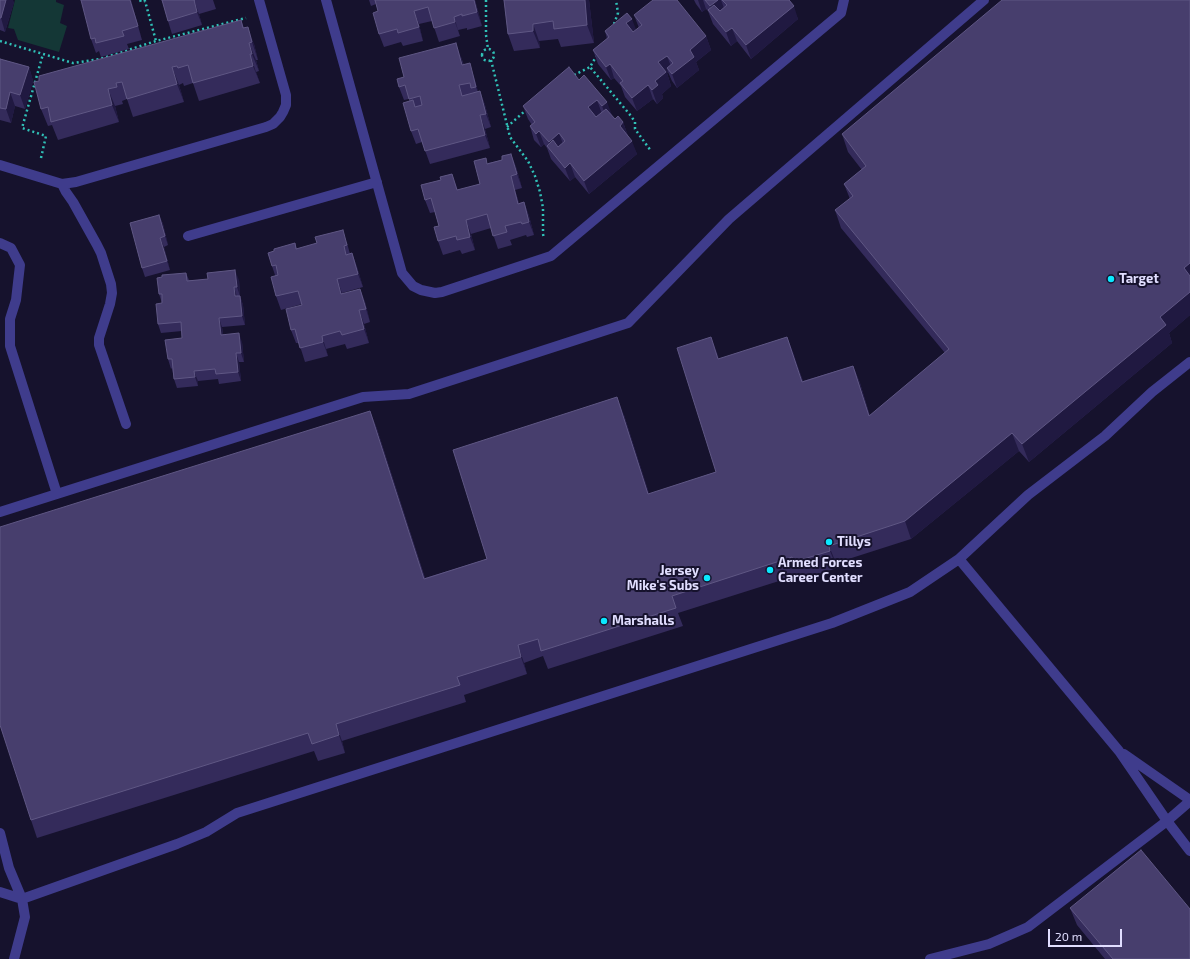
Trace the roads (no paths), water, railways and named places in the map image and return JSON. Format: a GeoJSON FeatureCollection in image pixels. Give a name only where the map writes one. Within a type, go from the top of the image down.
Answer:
{"type":"FeatureCollection","features":[{"type":"Feature","properties":{"kind":"street"},"geometry":{"type":"LineString","coordinates":[[0,166],[62,184],[76,182],[273,124],[280,118],[283,112],[286,105],[286,95],[259,0]]}},
{"type":"Feature","properties":{"kind":"street"},"geometry":{"type":"LineString","coordinates":[[326,0],[402,273],[413,286],[430,293],[442,292],[551,256],[841,13],[844,0]]}},
{"type":"Feature","properties":{"kind":"street"},"geometry":{"type":"LineString","coordinates":[[0,512],[363,397],[409,394],[628,322],[729,219],[984,0]]}},
{"type":"Feature","properties":{"kind":"street"},"geometry":{"type":"LineString","coordinates":[[188,236],[377,182]]}},
{"type":"Feature","properties":{"kind":"street"},"geometry":{"type":"LineString","coordinates":[[62,184],[97,245],[111,284],[112,293],[110,304],[99,338],[99,345],[126,424]]}},
{"type":"Feature","properties":{"kind":"street"},"geometry":{"type":"LineString","coordinates":[[0,243],[11,248],[20,266],[16,300],[10,319],[10,346],[57,494]]}},
{"type":"Feature","properties":{"kind":"street"},"geometry":{"type":"LineString","coordinates":[[0,892],[22,899],[177,844],[206,832],[237,813],[832,623],[910,592],[959,559],[1028,495],[1105,436],[1152,392],[1190,362]]}},
{"type":"Feature","properties":{"kind":"street"},"geometry":{"type":"LineString","coordinates":[[959,559],[1119,751],[1167,821],[1190,851]]}},
{"type":"Feature","properties":{"kind":"street"},"geometry":{"type":"LineString","coordinates":[[930,959],[988,944],[1028,927],[1167,821],[1190,800],[1119,751]]}},
{"type":"Feature","properties":{"kind":"street"},"geometry":{"type":"LineString","coordinates":[[0,833],[9,868],[22,899],[25,917],[14,959]]}},
{"type":"Feature","properties":{"kind":"place","name":"Target"},"geometry":{"type":"Point","coordinates":[1111,279]}},
{"type":"Feature","properties":{"kind":"place","name":"Tillys"},"geometry":{"type":"Point","coordinates":[829,542]}},
{"type":"Feature","properties":{"kind":"place","name":"Armed Forces Career Center"},"geometry":{"type":"Point","coordinates":[770,570]}},
{"type":"Feature","properties":{"kind":"place","name":"Jersey Mike's Subs"},"geometry":{"type":"Point","coordinates":[707,578]}},
{"type":"Feature","properties":{"kind":"place","name":"Marshalls"},"geometry":{"type":"Point","coordinates":[604,621]}}]}
